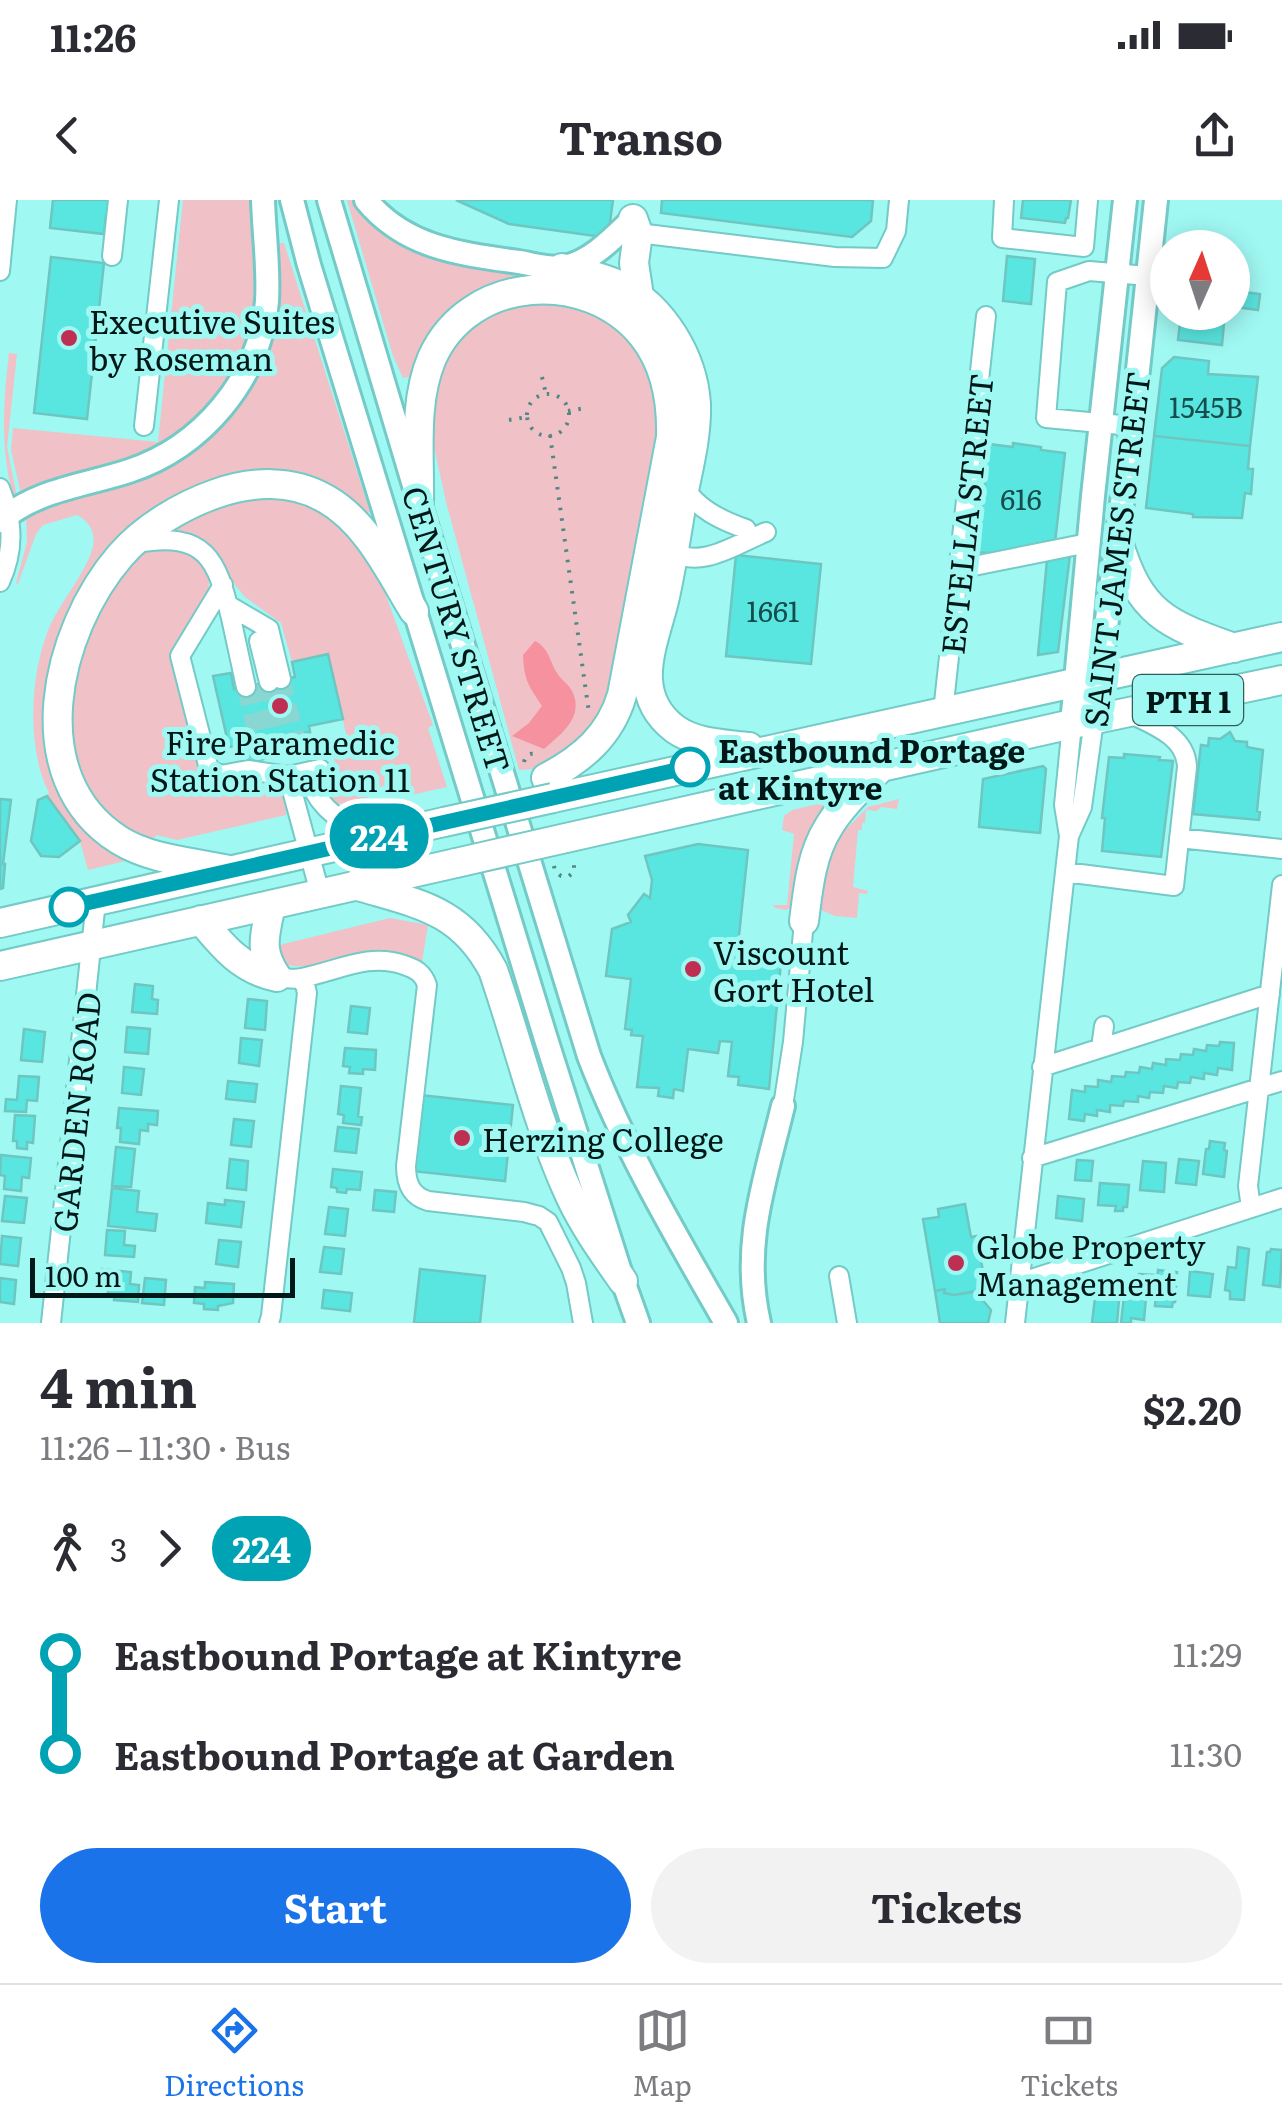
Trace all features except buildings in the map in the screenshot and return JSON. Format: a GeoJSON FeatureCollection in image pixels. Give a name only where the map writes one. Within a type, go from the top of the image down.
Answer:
{"type":"FeatureCollection","features":[{"type":"Feature","properties":{"kind":"highway"},"geometry":{"type":"LineString","coordinates":[[635,218],[638,296]]}},
{"type":"Feature","properties":{"kind":"highway"},"geometry":{"type":"LineString","coordinates":[[540,773],[567,767],[593,746],[618,708],[673,489],[696,416],[694,388],[684,356],[669,329],[638,296],[606,280],[562,268]]}},
{"type":"Feature","properties":{"kind":"highway"},"geometry":{"type":"LineString","coordinates":[[419,502],[421,406],[428,369],[441,342],[460,320],[486,302],[538,289],[574,293],[624,316],[646,339],[661,366],[670,401],[673,554],[648,658],[648,684],[668,722],[686,735],[770,750]]}},
{"type":"Feature","properties":{"kind":"highway"},"geometry":{"type":"LineString","coordinates":[[229,870],[154,854],[122,842],[94,820],[74,792],[61,753],[58,715],[62,677],[76,630],[97,587],[132,544],[170,516],[224,490],[266,484],[307,490],[325,498],[354,522],[414,612]]}},
{"type":"Feature","properties":{"kind":"highway"},"geometry":{"type":"LineString","coordinates":[[1118,541],[1132,581],[1150,606],[1189,632],[1235,649]]}},
{"type":"Feature","properties":{"kind":"highway","name":"PTH 1"},"geometry":{"type":"LineString","coordinates":[[0,923],[453,820],[540,773],[770,750],[1282,637]]}},
{"type":"Feature","properties":{"kind":"highway","name":"PTH 1"},"geometry":{"type":"LineString","coordinates":[[0,966],[456,863],[570,849],[881,767],[1282,680]]}},
{"type":"Feature","properties":{"kind":"highway"},"geometry":{"type":"LineString","coordinates":[[804,921],[814,862],[825,832],[881,767]]}},
{"type":"Feature","properties":{"kind":"highway"},"geometry":{"type":"LineString","coordinates":[[355,885],[447,917],[485,955],[494,970],[548,1141],[570,1197],[623,1281]]}},
{"type":"Feature","properties":{"kind":"highway"},"geometry":{"type":"LineString","coordinates":[[271,905],[263,943],[266,963],[288,978]]}},
{"type":"Feature","properties":{"kind":"highway"},"geometry":{"type":"LineString","coordinates":[[201,920],[232,956],[252,970],[288,978]]}},
{"type":"Feature","properties":{"kind":"main road"},"geometry":{"type":"LineString","coordinates":[[4,517],[44,494],[162,458],[198,433],[218,412],[244,374],[262,330],[267,286],[262,200]]}},
{"type":"Feature","properties":{"kind":"main road","name":"CENTURY STREET"},"geometry":{"type":"LineString","coordinates":[[292,200],[414,612],[638,1323]]}},
{"type":"Feature","properties":{"kind":"main road","name":"CENTURY STREET"},"geometry":{"type":"LineString","coordinates":[[329,200],[589,1056],[637,1165],[726,1323]]}},
{"type":"Feature","properties":{"kind":"main road"},"geometry":{"type":"LineString","coordinates":[[366,200],[385,221],[427,244],[562,268],[597,251],[635,218]]}},
{"type":"Feature","properties":{"kind":"main road","name":"SAINT JAMES STREET"},"geometry":{"type":"LineString","coordinates":[[1088,679],[1088,542],[1125,200]]}},
{"type":"Feature","properties":{"kind":"main road","name":"SAINT JAMES STREET"},"geometry":{"type":"LineString","coordinates":[[1083,722],[1088,679],[1118,541],[1156,200]]}},
{"type":"Feature","properties":{"kind":"main road"},"geometry":{"type":"LineString","coordinates":[[760,1323],[753,1286],[752,1237],[783,1106]]}},
{"type":"Feature","properties":{"kind":"street"},"geometry":{"type":"LineString","coordinates":[[0,271],[7,200]]}},
{"type":"Feature","properties":{"kind":"street"},"geometry":{"type":"LineString","coordinates":[[112,256],[118,200]]}},
{"type":"Feature","properties":{"kind":"street"},"geometry":{"type":"LineString","coordinates":[[144,426],[169,200]]}},
{"type":"Feature","properties":{"kind":"street"},"geometry":{"type":"LineString","coordinates":[[635,218],[835,257],[882,258],[896,231],[899,200]]}},
{"type":"Feature","properties":{"kind":"street"},"geometry":{"type":"LineString","coordinates":[[1004,200],[1002,238],[1084,247]]}},
{"type":"Feature","properties":{"kind":"street"},"geometry":{"type":"LineString","coordinates":[[1088,200],[1084,247],[1089,271]]}},
{"type":"Feature","properties":{"kind":"street"},"geometry":{"type":"LineString","coordinates":[[1132,426],[1046,418],[1057,282],[1089,271],[1148,276]]}},
{"type":"Feature","properties":{"kind":"street","name":"ESTELLA STREET"},"geometry":{"type":"LineString","coordinates":[[943,712],[986,316]]}},
{"type":"Feature","properties":{"kind":"street"},"geometry":{"type":"LineString","coordinates":[[0,488],[12,542],[0,582]]}},
{"type":"Feature","properties":{"kind":"street"},"geometry":{"type":"LineString","coordinates":[[673,489],[746,529]]}},
{"type":"Feature","properties":{"kind":"street"},"geometry":{"type":"LineString","coordinates":[[673,554],[712,556],[766,532]]}},
{"type":"Feature","properties":{"kind":"street"},"geometry":{"type":"LineString","coordinates":[[132,544],[170,540],[193,546],[213,562],[241,613],[264,683],[269,629],[241,613]]}},
{"type":"Feature","properties":{"kind":"street"},"geometry":{"type":"LineString","coordinates":[[959,570],[1088,542]]}},
{"type":"Feature","properties":{"kind":"street"},"geometry":{"type":"LineString","coordinates":[[223,585],[180,656],[209,769],[221,774],[289,766]]}},
{"type":"Feature","properties":{"kind":"street"},"geometry":{"type":"LineString","coordinates":[[1065,872],[1174,886],[1186,754],[1168,733],[1128,713]]}},
{"type":"Feature","properties":{"kind":"street","name":"SAINT JAMES STREET"},"geometry":{"type":"LineString","coordinates":[[1014,1323],[1069,836],[1082,807],[1083,722]]}},
{"type":"Feature","properties":{"kind":"street"},"geometry":{"type":"LineString","coordinates":[[289,766],[325,809],[370,838]]}},
{"type":"Feature","properties":{"kind":"street"},"geometry":{"type":"LineString","coordinates":[[289,766],[320,894]]}},
{"type":"Feature","properties":{"kind":"street"},"geometry":{"type":"LineString","coordinates":[[1180,838],[1282,849]]}},
{"type":"Feature","properties":{"kind":"street"},"geometry":{"type":"LineString","coordinates":[[1251,1208],[1248,1186],[1257,1089],[1279,939],[1282,884]]}},
{"type":"Feature","properties":{"kind":"street","name":"GARDEN ROAD"},"geometry":{"type":"LineString","coordinates":[[51,1323],[96,901]]}},
{"type":"Feature","properties":{"kind":"street"},"geometry":{"type":"LineString","coordinates":[[783,1106],[804,921]]}},
{"type":"Feature","properties":{"kind":"street"},"geometry":{"type":"LineString","coordinates":[[288,978],[369,960],[400,963],[424,976],[428,985],[406,1166],[410,1189],[417,1198],[428,1202],[524,1212],[548,1222],[576,1283],[583,1323]]}},
{"type":"Feature","properties":{"kind":"street"},"geometry":{"type":"LineString","coordinates":[[268,1323],[307,993],[306,986],[288,978]]}},
{"type":"Feature","properties":{"kind":"street"},"geometry":{"type":"LineString","coordinates":[[1042,1068],[1270,994]]}},
{"type":"Feature","properties":{"kind":"street"},"geometry":{"type":"LineString","coordinates":[[1101,1048],[1104,1026]]}},
{"type":"Feature","properties":{"kind":"street"},"geometry":{"type":"LineString","coordinates":[[1032,1158],[1282,1080]]}},
{"type":"Feature","properties":{"kind":"street"},"geometry":{"type":"LineString","coordinates":[[1018,1282],[1282,1198]]}},
{"type":"Feature","properties":{"kind":"street"},"geometry":{"type":"LineString","coordinates":[[839,1276],[848,1323]]}},
{"type":"Feature","properties":{"kind":"path"},"geometry":{"type":"LineString","coordinates":[[542,377],[546,394]]}},
{"type":"Feature","properties":{"kind":"path"},"geometry":{"type":"LineString","coordinates":[[546,394],[558,396],[568,412],[562,430],[550,435],[532,429],[527,417],[529,404],[546,394]]}},
{"type":"Feature","properties":{"kind":"path"},"geometry":{"type":"LineString","coordinates":[[568,412],[586,408]]}},
{"type":"Feature","properties":{"kind":"path"},"geometry":{"type":"LineString","coordinates":[[509,420],[527,417]]}},
{"type":"Feature","properties":{"kind":"path"},"geometry":{"type":"LineString","coordinates":[[550,435],[589,711]]}},
{"type":"Feature","properties":{"kind":"path"},"geometry":{"type":"LineString","coordinates":[[554,866],[560,876],[574,872],[570,849]]}},
{"type":"Feature","properties":{"kind":"shaded area"},"geometry":{"type":"Polygon","coordinates":[[[183,200],[255,200],[260,284],[249,345],[216,403],[176,440],[110,468],[43,484],[21,494],[11,450],[13,428],[158,442],[183,200]]]}},
{"type":"Feature","properties":{"kind":"shaded area"},"geometry":{"type":"Polygon","coordinates":[[[347,200],[357,200],[367,215],[540,273],[650,329],[518,283],[413,376],[403,378],[347,200]]]}},
{"type":"Feature","properties":{"kind":"shaded area"},"geometry":{"type":"Polygon","coordinates":[[[275,243],[284,243],[370,512],[360,516],[276,474],[113,552],[50,730],[129,860],[88,870],[80,841],[47,796],[37,755],[33,711],[38,667],[49,628],[85,566],[93,537],[88,524],[77,515],[43,525],[18,584],[27,542],[26,513],[228,415],[275,243]]]}},
{"type":"Feature","properties":{"kind":"shaded area"},"geometry":{"type":"Polygon","coordinates":[[[536,298],[609,316],[648,359],[662,417],[609,713],[547,768],[519,770],[446,502],[429,424],[437,379],[460,333],[483,315],[536,298]]]}},
{"type":"Feature","properties":{"kind":"shaded area"},"geometry":{"type":"Polygon","coordinates":[[[9,353],[17,354],[7,447],[17,497],[14,499],[4,427],[9,353]]]}},
{"type":"Feature","properties":{"kind":"shaded area"},"geometry":{"type":"Polygon","coordinates":[[[261,491],[328,509],[376,568],[433,725],[428,728],[447,787],[334,805],[321,788],[339,784],[331,744],[342,743],[346,734],[328,654],[292,662],[281,623],[245,597],[218,556],[212,550],[164,532],[182,518],[261,491]]]}},
{"type":"Feature","properties":{"kind":"shaded area"},"geometry":{"type":"Polygon","coordinates":[[[158,549],[188,554],[210,574],[208,592],[172,655],[200,766],[240,779],[244,790],[276,787],[284,795],[286,815],[177,840],[156,835],[152,844],[109,821],[74,766],[70,682],[105,592],[141,554],[158,549]]]}},
{"type":"Feature","properties":{"kind":"shaded area"},"geometry":{"type":"Polygon","coordinates":[[[535,641],[570,688],[576,709],[569,724],[544,749],[512,736],[542,706],[528,683],[523,655],[535,641]]]}},
{"type":"Feature","properties":{"kind":"shaded area"},"geometry":{"type":"Polygon","coordinates":[[[899,799],[897,809],[866,810],[865,823],[858,830],[853,887],[868,891],[859,893],[857,918],[821,910],[818,904],[822,866],[840,835],[868,807],[899,799]]]}},
{"type":"Feature","properties":{"kind":"shaded area"},"geometry":{"type":"Polygon","coordinates":[[[834,800],[792,907],[775,908],[773,905],[787,905],[794,834],[782,830],[784,816],[792,810],[834,800]]]}},
{"type":"Feature","properties":{"kind":"shaded area"},"geometry":{"type":"Polygon","coordinates":[[[390,918],[428,925],[422,962],[382,950],[295,966],[281,961],[271,947],[390,918]]]}},
{"type":"Feature","properties":{"kind":"tunnel"},"geometry":{"type":"LineString","coordinates":[[281,679],[299,751]]}},
{"type":"Feature","properties":{"kind":"tunnel"},"geometry":{"type":"LineString","coordinates":[[269,682],[287,754]]}},
{"type":"Feature","properties":{"kind":"tunnel"},"geometry":{"type":"LineString","coordinates":[[258,684],[274,757]]}},
{"type":"Feature","properties":{"kind":"tunnel"},"geometry":{"type":"LineString","coordinates":[[246,687],[262,759]]}},
{"type":"Feature","properties":{"kind":"bus line","name":"224"},"geometry":{"type":"LineString","coordinates":[[69,907],[690,767]]}},
{"type":"Feature","properties":{"kind":"place","name":"Executive Suites by Roseman"},"geometry":{"type":"Point","coordinates":[69,338]}},
{"type":"Feature","properties":{"kind":"place","name":"Fire Paramedic Station Station 11"},"geometry":{"type":"Point","coordinates":[280,706]}},
{"type":"Feature","properties":{"kind":"place","name":"Eastbound Portage at Kintyre"},"geometry":{"type":"Point","coordinates":[690,767]}},
{"type":"Feature","properties":{"kind":"place","name":"Viscount Gort Hotel"},"geometry":{"type":"Point","coordinates":[693,969]}},
{"type":"Feature","properties":{"kind":"place","name":"Herzing College"},"geometry":{"type":"Point","coordinates":[462,1138]}},
{"type":"Feature","properties":{"kind":"place","name":"Globe Property Management"},"geometry":{"type":"Point","coordinates":[956,1263]}}]}
